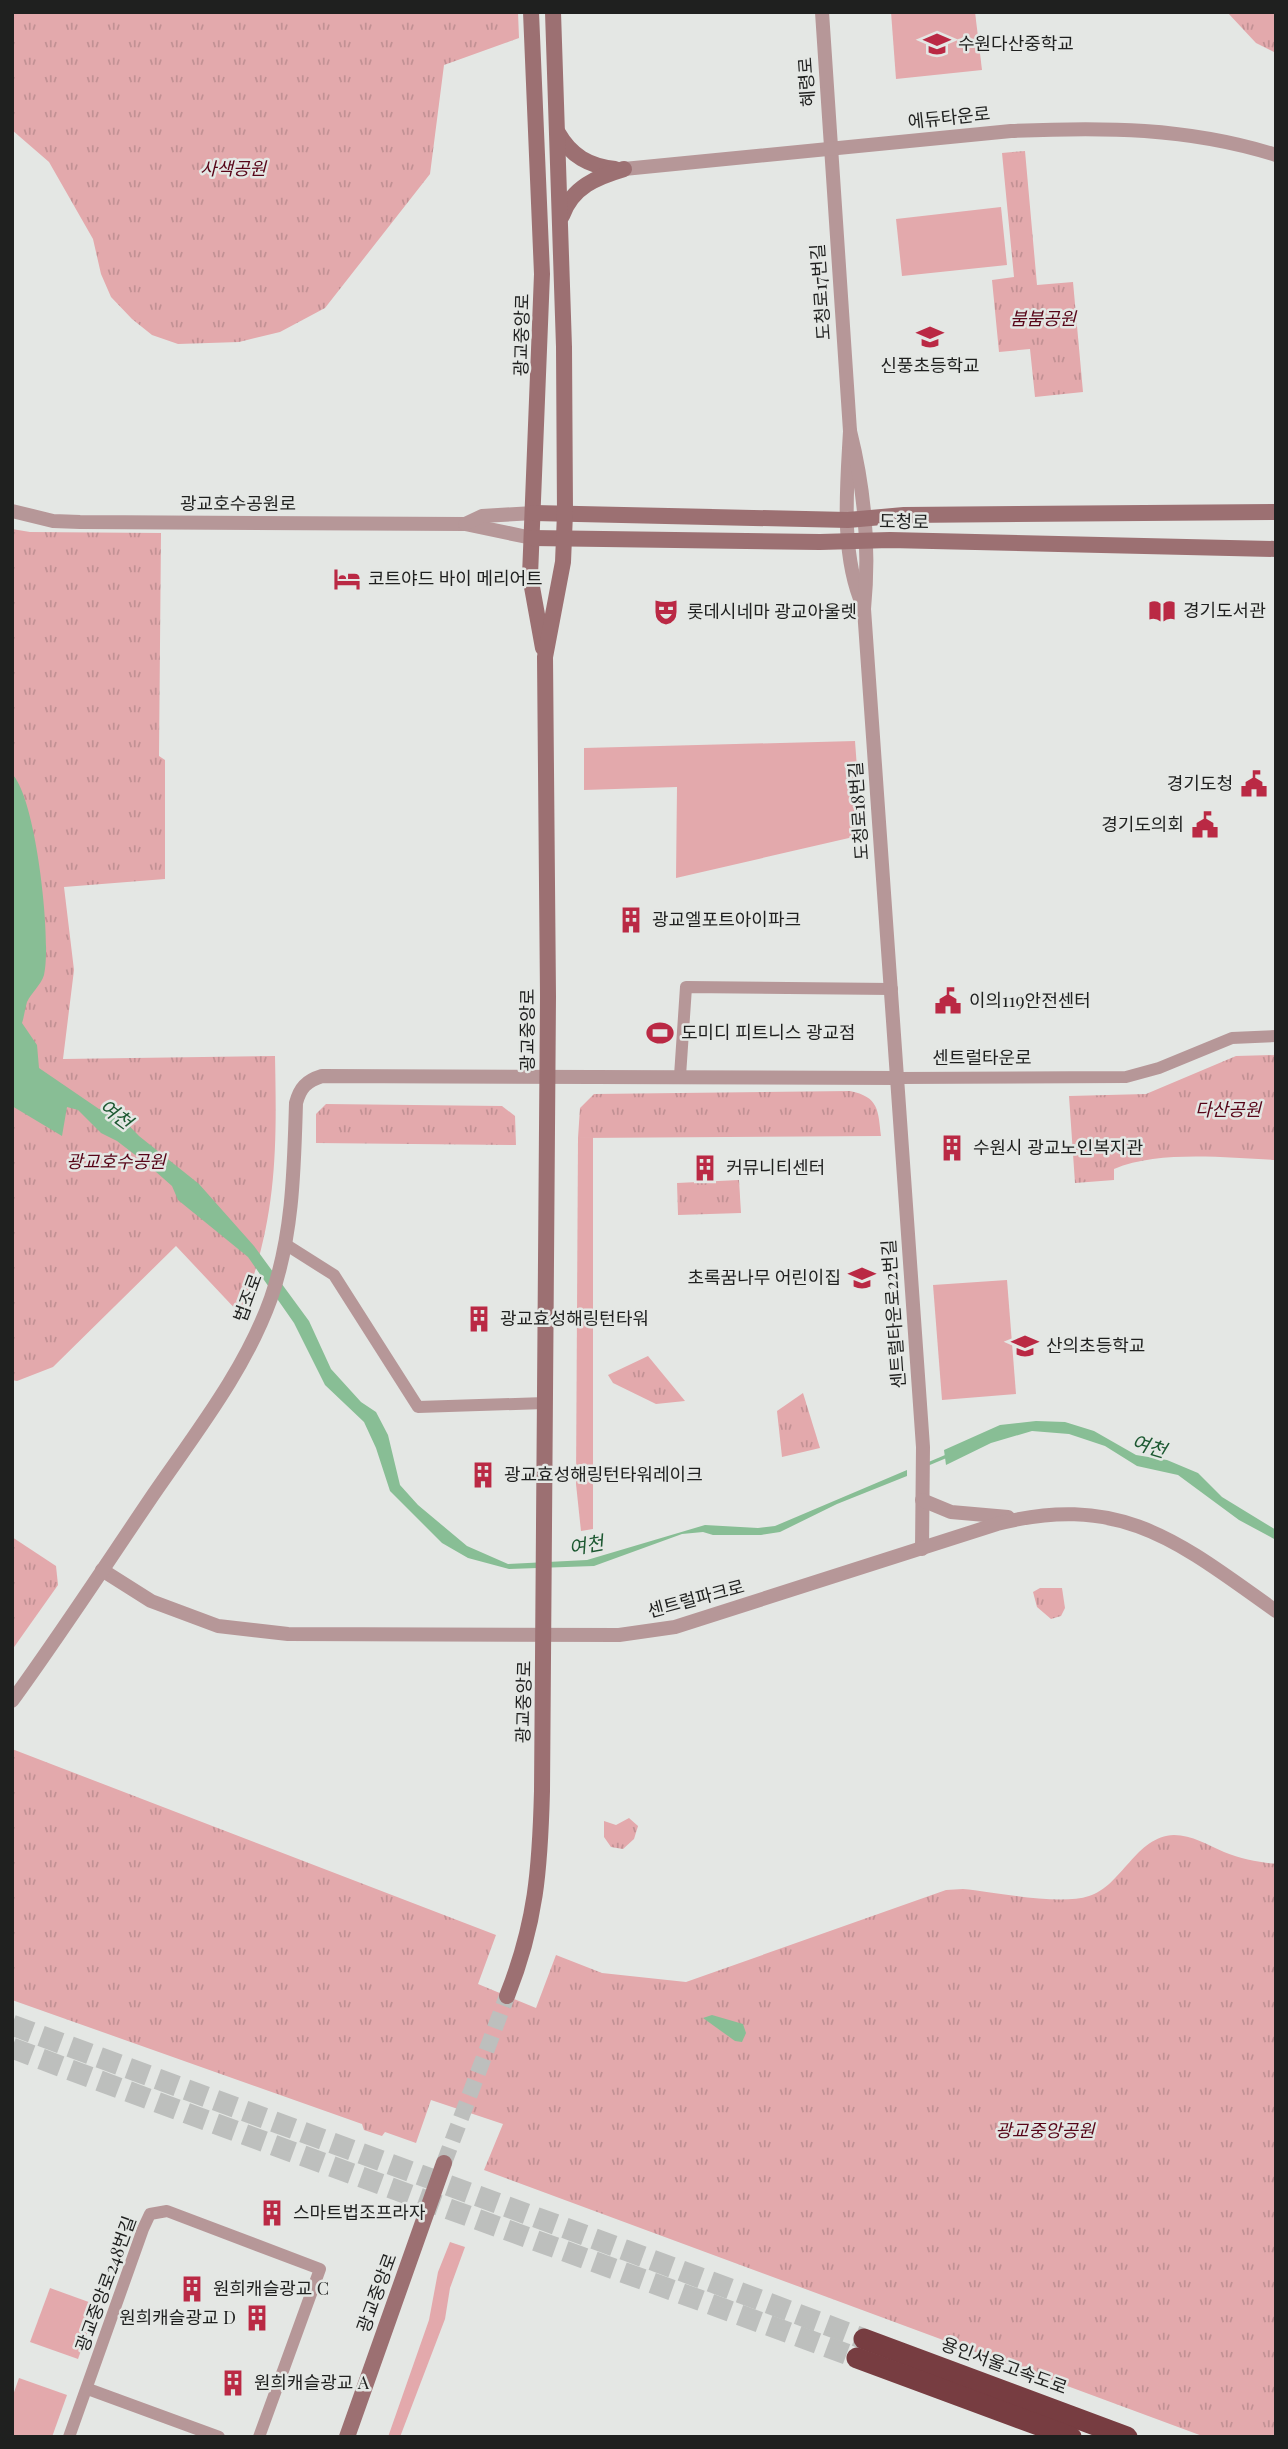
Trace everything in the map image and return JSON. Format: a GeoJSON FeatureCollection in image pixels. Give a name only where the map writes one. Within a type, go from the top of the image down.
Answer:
{"type":"FeatureCollection","features":[{"type":"Feature","properties":{"kind":"highway","name":"용인서울고속도로"},"geometry":{"type":"LineString","coordinates":[[1071,2437],[860,2348],[1127,2437]]}},
{"type":"Feature","properties":{"kind":"main road","name":"광교중앙로"},"geometry":{"type":"LineString","coordinates":[[507,1996],[525,1949],[539,1881],[546,1602],[545,657],[530,576],[542,274],[531,12]]}},
{"type":"Feature","properties":{"kind":"main road","name":"광교중앙로"},"geometry":{"type":"LineString","coordinates":[[545,657],[563,562],[565,513],[553,12]]}},
{"type":"Feature","properties":{"kind":"main road"},"geometry":{"type":"LineString","coordinates":[[557,131],[566,147],[583,161],[599,167],[624,169]]}},
{"type":"Feature","properties":{"kind":"main road"},"geometry":{"type":"LineString","coordinates":[[560,221],[566,203],[581,188],[598,177],[624,169]]}},
{"type":"Feature","properties":{"kind":"main road","name":"도청로"},"geometry":{"type":"LineString","coordinates":[[534,513],[848,520],[904,516],[1276,512]]}},
{"type":"Feature","properties":{"kind":"main road","name":"도청로"},"geometry":{"type":"LineString","coordinates":[[533,538],[849,540],[1276,549]]}},
{"type":"Feature","properties":{"kind":"main road","name":"광교중앙로"},"geometry":{"type":"LineString","coordinates":[[347,2437],[444,2163]]}},
{"type":"Feature","properties":{"kind":"street","name":"혜령로"},"geometry":{"type":"LineString","coordinates":[[822,12],[831,150]]}},
{"type":"Feature","properties":{"kind":"street","name":"에듀타운로"},"geometry":{"type":"LineString","coordinates":[[624,169],[1011,131],[1072,128],[1161,130],[1276,155]]}},
{"type":"Feature","properties":{"kind":"street","name":"도청로17번길"},"geometry":{"type":"LineString","coordinates":[[831,150],[850,431],[849,540],[854,586],[864,609]]}},
{"type":"Feature","properties":{"kind":"street","name":"도청로17번길"},"geometry":{"type":"LineString","coordinates":[[850,431],[862,479],[868,541]]}},
{"type":"Feature","properties":{"kind":"street","name":"광교호수공원로"},"geometry":{"type":"LineString","coordinates":[[12,512],[53,521],[80,523],[465,524],[533,538]]}},
{"type":"Feature","properties":{"kind":"street","name":"광교호수공원로"},"geometry":{"type":"LineString","coordinates":[[465,524],[482,516],[534,513]]}},
{"type":"Feature","properties":{"kind":"street","name":"도청로18번길"},"geometry":{"type":"LineString","coordinates":[[868,541],[864,609],[899,1078]]}},
{"type":"Feature","properties":{"kind":"street"},"geometry":{"type":"LineString","coordinates":[[680,1076],[686,987],[892,989]]}},
{"type":"Feature","properties":{"kind":"street","name":"센트럴타운로"},"geometry":{"type":"LineString","coordinates":[[547,1075],[1126,1077],[1158,1068],[1232,1038],[1276,1036]]}},
{"type":"Feature","properties":{"kind":"street","name":"법조로"},"geometry":{"type":"LineString","coordinates":[[12,1701],[214,1405],[251,1346],[285,1248],[292,1199],[296,1103],[303,1086],[321,1076],[547,1075]]}},
{"type":"Feature","properties":{"kind":"street","name":"센트럴타운로22번길"},"geometry":{"type":"LineString","coordinates":[[899,1078],[923,1447],[922,1549]]}},
{"type":"Feature","properties":{"kind":"street"},"geometry":{"type":"LineString","coordinates":[[285,1248],[334,1275],[418,1407],[545,1403]]}},
{"type":"Feature","properties":{"kind":"street"},"geometry":{"type":"LineString","coordinates":[[922,1499],[951,1512],[1023,1518]]}},
{"type":"Feature","properties":{"kind":"street","name":"센트럴파크로"},"geometry":{"type":"LineString","coordinates":[[102,1570],[151,1601],[218,1626],[288,1634],[619,1634],[668,1629],[1023,1518],[1100,1517],[1150,1530],[1187,1548],[1276,1611]]}},
{"type":"Feature","properties":{"kind":"street","name":"광교중앙로248번길"},"geometry":{"type":"LineString","coordinates":[[69,2437],[143,2229],[150,2214],[167,2211],[320,2269],[259,2437]]}},
{"type":"Feature","properties":{"kind":"street"},"geometry":{"type":"LineString","coordinates":[[88,2389],[219,2437]]}},
{"type":"Feature","properties":{"kind":"green space","name":"사색공원"},"geometry":{"type":"Polygon","coordinates":[[[12,12],[518,12],[519,38],[444,65],[430,174],[325,308],[280,332],[239,342],[178,344],[152,335],[111,297],[101,274],[93,239],[49,162],[12,130],[12,12]]]}},
{"type":"Feature","properties":{"kind":"green space","name":"수원다산중학교"},"geometry":{"type":"Polygon","coordinates":[[[891,12],[975,12],[982,70],[896,79],[891,12]]]}},
{"type":"Feature","properties":{"kind":"green space"},"geometry":{"type":"Polygon","coordinates":[[[1227,12],[1276,12],[1276,53],[1256,43],[1227,12]]]}},
{"type":"Feature","properties":{"kind":"green space","name":"붐붐공원"},"geometry":{"type":"Polygon","coordinates":[[[1025,151],[1037,285],[1073,282],[1083,392],[1035,397],[1030,349],[999,352],[992,280],[1014,277],[1002,153],[1025,151]]]}},
{"type":"Feature","properties":{"kind":"green space"},"geometry":{"type":"Polygon","coordinates":[[[1001,207],[1007,265],[902,276],[896,219],[1001,207]]]}},
{"type":"Feature","properties":{"kind":"green space","name":"광교호수공원"},"geometry":{"type":"Polygon","coordinates":[[[12,529],[30,532],[161,533],[159,756],[165,760],[165,879],[64,887],[74,970],[63,1059],[275,1056],[276,1091],[275,1156],[268,1217],[240,1314],[176,1246],[53,1367],[17,1381],[12,1380],[12,529]]]}},
{"type":"Feature","properties":{"kind":"green space"},"geometry":{"type":"Polygon","coordinates":[[[855,741],[862,835],[676,878],[677,787],[584,790],[584,748],[855,741]]]}},
{"type":"Feature","properties":{"kind":"green space","name":"다산공원"},"geometry":{"type":"Polygon","coordinates":[[[1276,1055],[1276,1160],[1215,1157],[1152,1159],[1114,1169],[1114,1180],[1075,1183],[1069,1096],[1146,1094],[1236,1056],[1276,1055]]]}},
{"type":"Feature","properties":{"kind":"green space"},"geometry":{"type":"Polygon","coordinates":[[[850,1091],[872,1101],[878,1112],[881,1136],[578,1138],[580,1108],[594,1094],[850,1091]]]}},
{"type":"Feature","properties":{"kind":"green space"},"geometry":{"type":"Polygon","coordinates":[[[326,1104],[502,1106],[515,1116],[516,1145],[316,1143],[316,1114],[326,1104]]]}},
{"type":"Feature","properties":{"kind":"green space"},"geometry":{"type":"Polygon","coordinates":[[[593,1137],[593,1529],[581,1531],[576,1484],[578,1138],[593,1137]]]}},
{"type":"Feature","properties":{"kind":"green space"},"geometry":{"type":"Polygon","coordinates":[[[739,1180],[741,1213],[678,1215],[677,1183],[739,1180]]]}},
{"type":"Feature","properties":{"kind":"green space"},"geometry":{"type":"Polygon","coordinates":[[[1007,1280],[1016,1394],[942,1400],[933,1285],[1007,1280]]]}},
{"type":"Feature","properties":{"kind":"green space"},"geometry":{"type":"Polygon","coordinates":[[[648,1356],[685,1401],[656,1404],[613,1383],[608,1375],[648,1356]]]}},
{"type":"Feature","properties":{"kind":"green space"},"geometry":{"type":"Polygon","coordinates":[[[803,1393],[820,1448],[782,1457],[777,1411],[803,1393]]]}},
{"type":"Feature","properties":{"kind":"green space"},"geometry":{"type":"Polygon","coordinates":[[[12,1537],[56,1566],[58,1585],[12,1650],[12,1537]]]}},
{"type":"Feature","properties":{"kind":"green space"},"geometry":{"type":"Polygon","coordinates":[[[1040,1588],[1062,1588],[1065,1608],[1061,1616],[1051,1619],[1037,1607],[1033,1592],[1040,1588]]]}},
{"type":"Feature","properties":{"kind":"green space","name":"광교중앙공원"},"geometry":{"type":"Polygon","coordinates":[[[12,1749],[496,1935],[478,1984],[536,2008],[556,1955],[602,1973],[686,1982],[946,1890],[963,1889],[1061,1900],[1089,1896],[1101,1891],[1139,1852],[1161,1837],[1187,1837],[1237,1857],[1276,1864],[1276,2437],[1205,2437],[484,2170],[503,2124],[431,2100],[416,2143],[385,2132],[382,2136],[364,2130],[362,2124],[12,2000],[12,1749]]]}},
{"type":"Feature","properties":{"kind":"green space"},"geometry":{"type":"Polygon","coordinates":[[[629,1818],[638,1826],[634,1839],[623,1849],[611,1847],[604,1837],[604,1821],[616,1825],[629,1818]]]}},
{"type":"Feature","properties":{"kind":"green space"},"geometry":{"type":"Polygon","coordinates":[[[450,2242],[465,2247],[450,2288],[445,2319],[400,2437],[388,2437],[429,2320],[438,2272],[450,2242]]]}},
{"type":"Feature","properties":{"kind":"green space"},"geometry":{"type":"Polygon","coordinates":[[[50,2288],[97,2305],[78,2359],[30,2342],[50,2288]]]}},
{"type":"Feature","properties":{"kind":"green space"},"geometry":{"type":"Polygon","coordinates":[[[19,2378],[67,2395],[52,2437],[12,2436],[12,2398],[19,2378]]]}},
{"type":"Feature","properties":{"kind":"water"},"geometry":{"type":"Polygon","coordinates":[[[12,774],[21,788],[28,810],[44,903],[44,975],[27,1002],[22,1023],[37,1045],[39,1068],[99,1109],[111,1107],[139,1136],[199,1184],[254,1246],[309,1321],[331,1369],[361,1402],[376,1412],[388,1435],[400,1485],[418,1505],[467,1546],[508,1564],[587,1560],[705,1525],[758,1528],[775,1526],[907,1470],[907,1476],[837,1504],[780,1532],[761,1535],[713,1535],[703,1532],[682,1534],[594,1566],[509,1569],[468,1558],[442,1543],[390,1491],[364,1422],[325,1385],[294,1323],[248,1257],[178,1200],[172,1186],[147,1164],[117,1141],[101,1133],[78,1110],[67,1107],[62,1136],[12,1106],[12,774]]]}},
{"type":"Feature","properties":{"kind":"water"},"geometry":{"type":"Polygon","coordinates":[[[1036,1421],[1065,1422],[1094,1431],[1136,1455],[1167,1460],[1198,1473],[1222,1497],[1276,1530],[1276,1540],[1239,1520],[1178,1475],[1137,1466],[1105,1446],[1069,1434],[1032,1431],[991,1443],[946,1465],[944,1450],[1000,1425],[1036,1421]]]}},
{"type":"Feature","properties":{"kind":"water"},"geometry":{"type":"Polygon","coordinates":[[[712,2015],[743,2024],[746,2033],[742,2042],[735,2041],[703,2018],[712,2015]]]}},
{"type":"Feature","properties":{"kind":"waterway","name":"여천"},"geometry":{"type":"LineString","coordinates":[[928,1464],[947,1456]]}},
{"type":"Feature","properties":{"kind":"tunnel"},"geometry":{"type":"LineString","coordinates":[[444,2163],[507,1996]]}},
{"type":"Feature","properties":{"kind":"tunnel"},"geometry":{"type":"LineString","coordinates":[[12,2025],[864,2339]]}},
{"type":"Feature","properties":{"kind":"tunnel"},"geometry":{"type":"LineString","coordinates":[[12,2048],[857,2358]]}},
{"type":"Feature","properties":{"kind":"place","name":"수원다산중학교"},"geometry":{"type":"Point","coordinates":[937,44]}},
{"type":"Feature","properties":{"kind":"place","name":"신풍초등학교"},"geometry":{"type":"Point","coordinates":[930,337]}},
{"type":"Feature","properties":{"kind":"place","name":"코트야드 바이 메리어트"},"geometry":{"type":"Point","coordinates":[347,579]}},
{"type":"Feature","properties":{"kind":"place","name":"경기도서관"},"geometry":{"type":"Point","coordinates":[1162,611]}},
{"type":"Feature","properties":{"kind":"place","name":"롯데시네마 광교아울렛"},"geometry":{"type":"Point","coordinates":[666,612]}},
{"type":"Feature","properties":{"kind":"place","name":"경기도청"},"geometry":{"type":"Point","coordinates":[1254,784]}},
{"type":"Feature","properties":{"kind":"place","name":"경기도의회"},"geometry":{"type":"Point","coordinates":[1205,825]}},
{"type":"Feature","properties":{"kind":"place","name":"광교엘포트아이파크"},"geometry":{"type":"Point","coordinates":[631,920]}},
{"type":"Feature","properties":{"kind":"place","name":"이의119안전센터"},"geometry":{"type":"Point","coordinates":[948,1001]}},
{"type":"Feature","properties":{"kind":"place","name":"도미디 피트니스 광교점"},"geometry":{"type":"Point","coordinates":[660,1033]}},
{"type":"Feature","properties":{"kind":"place","name":"수원시 광교노인복지관"},"geometry":{"type":"Point","coordinates":[952,1148]}},
{"type":"Feature","properties":{"kind":"place","name":"커뮤니티센터"},"geometry":{"type":"Point","coordinates":[705,1168]}},
{"type":"Feature","properties":{"kind":"place","name":"초록꿈나무 어린이집"},"geometry":{"type":"Point","coordinates":[862,1278]}},
{"type":"Feature","properties":{"kind":"place","name":"광교효성해링턴타워"},"geometry":{"type":"Point","coordinates":[479,1319]}},
{"type":"Feature","properties":{"kind":"place","name":"산의초등학교"},"geometry":{"type":"Point","coordinates":[1025,1346]}},
{"type":"Feature","properties":{"kind":"place","name":"광교효성해링턴타워레이크"},"geometry":{"type":"Point","coordinates":[483,1475]}},
{"type":"Feature","properties":{"kind":"place","name":"스마트법조프라자"},"geometry":{"type":"Point","coordinates":[272,2213]}},
{"type":"Feature","properties":{"kind":"place","name":"원희캐슬광교 C"},"geometry":{"type":"Point","coordinates":[192,2289]}},
{"type":"Feature","properties":{"kind":"place","name":"원희캐슬광교 D"},"geometry":{"type":"Point","coordinates":[257,2318]}},
{"type":"Feature","properties":{"kind":"place","name":"원희캐슬광교 A"},"geometry":{"type":"Point","coordinates":[233,2383]}}]}
